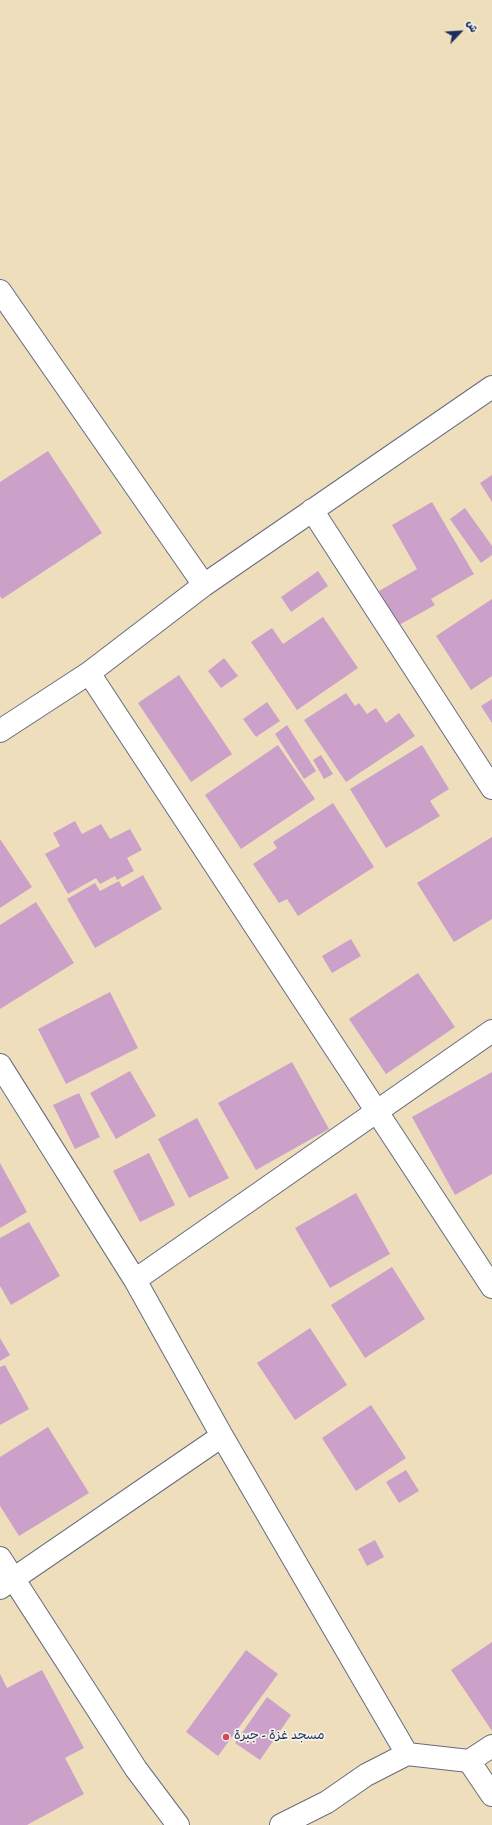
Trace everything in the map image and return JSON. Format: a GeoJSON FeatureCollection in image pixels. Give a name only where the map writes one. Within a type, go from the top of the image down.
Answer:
{"type":"FeatureCollection","features":[{"type":"Feature","properties":{"kind":"street"},"geometry":{"type":"LineString","coordinates":[[0,291],[204,585]]}},
{"type":"Feature","properties":{"kind":"street"},"geometry":{"type":"LineString","coordinates":[[0,731],[89,673],[204,585],[492,387]]}},
{"type":"Feature","properties":{"kind":"street"},"geometry":{"type":"LineString","coordinates":[[312,510],[492,788]]}},
{"type":"Feature","properties":{"kind":"street"},"geometry":{"type":"LineString","coordinates":[[89,673],[492,1287]]}},
{"type":"Feature","properties":{"kind":"street"},"geometry":{"type":"LineString","coordinates":[[135,1280],[492,1031]]}},
{"type":"Feature","properties":{"kind":"street"},"geometry":{"type":"LineString","coordinates":[[0,1065],[135,1280],[222,1436],[407,1754]]}},
{"type":"Feature","properties":{"kind":"street"},"geometry":{"type":"LineString","coordinates":[[7,1583],[222,1436]]}},
{"type":"Feature","properties":{"kind":"street"},"geometry":{"type":"LineString","coordinates":[[0,1558],[7,1583],[136,1769],[178,1825]]}},
{"type":"Feature","properties":{"kind":"street"},"geometry":{"type":"LineString","coordinates":[[281,1825],[327,1802],[366,1775],[407,1754],[469,1761],[492,1746]]}},
{"type":"Feature","properties":{"kind":"street"},"geometry":{"type":"LineString","coordinates":[[469,1761],[492,1795]]}},
{"type":"Feature","properties":{"kind":"building"},"geometry":{"type":"Polygon","coordinates":[[[48,451],[102,533],[2,599],[0,596],[0,482],[48,451]]]}},
{"type":"Feature","properties":{"kind":"building"},"geometry":{"type":"Polygon","coordinates":[[[492,475],[492,502],[480,483],[492,475]]]}},
{"type":"Feature","properties":{"kind":"building"},"geometry":{"type":"Polygon","coordinates":[[[432,502],[474,574],[431,599],[435,605],[399,625],[379,591],[417,569],[392,525],[432,502]]]}},
{"type":"Feature","properties":{"kind":"building"},"geometry":{"type":"Polygon","coordinates":[[[465,508],[492,546],[492,555],[481,563],[450,519],[465,508]]]}},
{"type":"Feature","properties":{"kind":"building"},"geometry":{"type":"Polygon","coordinates":[[[318,571],[328,586],[291,612],[281,597],[318,571]]]}},
{"type":"Feature","properties":{"kind":"building"},"geometry":{"type":"Polygon","coordinates":[[[492,599],[492,676],[471,690],[436,636],[492,599]]]}},
{"type":"Feature","properties":{"kind":"building"},"geometry":{"type":"Polygon","coordinates":[[[323,617],[358,668],[297,710],[251,642],[272,628],[283,644],[323,617]]]}},
{"type":"Feature","properties":{"kind":"building"},"geometry":{"type":"Polygon","coordinates":[[[224,658],[238,676],[221,688],[208,671],[224,658]]]}},
{"type":"Feature","properties":{"kind":"building"},"geometry":{"type":"Polygon","coordinates":[[[179,675],[232,754],[191,782],[138,703],[179,675]]]}},
{"type":"Feature","properties":{"kind":"building"},"geometry":{"type":"Polygon","coordinates":[[[346,693],[355,706],[359,703],[367,714],[376,708],[386,723],[399,713],[415,736],[346,782],[304,720],[346,693]]]}},
{"type":"Feature","properties":{"kind":"building"},"geometry":{"type":"Polygon","coordinates":[[[492,699],[492,723],[481,706],[492,699]]]}},
{"type":"Feature","properties":{"kind":"building"},"geometry":{"type":"Polygon","coordinates":[[[267,702],[280,721],[256,737],[243,719],[267,702]]]}},
{"type":"Feature","properties":{"kind":"building"},"geometry":{"type":"Polygon","coordinates":[[[287,725],[316,771],[304,779],[275,734],[287,725]]]}},
{"type":"Feature","properties":{"kind":"building"},"geometry":{"type":"Polygon","coordinates":[[[278,745],[315,799],[241,849],[205,795],[278,745]]]}},
{"type":"Feature","properties":{"kind":"building"},"geometry":{"type":"Polygon","coordinates":[[[422,745],[449,789],[430,801],[440,816],[386,848],[350,789],[422,745]]]}},
{"type":"Feature","properties":{"kind":"building"},"geometry":{"type":"Polygon","coordinates":[[[321,755],[333,774],[324,779],[313,760],[321,755]]]}},
{"type":"Feature","properties":{"kind":"building"},"geometry":{"type":"Polygon","coordinates":[[[333,803],[374,867],[298,916],[287,899],[279,903],[253,864],[277,848],[273,842],[333,803]]]}},
{"type":"Feature","properties":{"kind":"building"},"geometry":{"type":"Polygon","coordinates":[[[75,821],[82,834],[101,824],[110,839],[130,829],[142,850],[127,858],[134,871],[117,880],[115,876],[100,884],[96,878],[68,894],[45,854],[60,846],[53,833],[75,821]]]}},
{"type":"Feature","properties":{"kind":"building"},"geometry":{"type":"Polygon","coordinates":[[[492,837],[492,919],[454,942],[417,883],[492,837]]]}},
{"type":"Feature","properties":{"kind":"building"},"geometry":{"type":"Polygon","coordinates":[[[0,839],[32,887],[0,908],[0,839]]]}},
{"type":"Feature","properties":{"kind":"building"},"geometry":{"type":"Polygon","coordinates":[[[143,875],[162,909],[95,948],[67,899],[95,883],[100,891],[119,881],[122,887],[143,875]]]}},
{"type":"Feature","properties":{"kind":"building"},"geometry":{"type":"Polygon","coordinates":[[[36,902],[74,963],[0,1009],[0,925],[36,902]]]}},
{"type":"Feature","properties":{"kind":"building"},"geometry":{"type":"Polygon","coordinates":[[[351,939],[361,956],[332,973],[322,956],[351,939]]]}},
{"type":"Feature","properties":{"kind":"building"},"geometry":{"type":"Polygon","coordinates":[[[418,973],[455,1027],[386,1074],[349,1019],[418,973]]]}},
{"type":"Feature","properties":{"kind":"building"},"geometry":{"type":"Polygon","coordinates":[[[110,992],[138,1048],[66,1084],[38,1029],[110,992]]]}},
{"type":"Feature","properties":{"kind":"building"},"geometry":{"type":"Polygon","coordinates":[[[292,1062],[329,1129],[256,1170],[218,1103],[292,1062]]]}},
{"type":"Feature","properties":{"kind":"building"},"geometry":{"type":"Polygon","coordinates":[[[130,1071],[156,1116],[116,1139],[90,1093],[130,1071]]]}},
{"type":"Feature","properties":{"kind":"building"},"geometry":{"type":"Polygon","coordinates":[[[492,1072],[492,1174],[455,1195],[412,1117],[492,1072]]]}},
{"type":"Feature","properties":{"kind":"building"},"geometry":{"type":"Polygon","coordinates":[[[79,1093],[100,1137],[75,1149],[53,1105],[79,1093]]]}},
{"type":"Feature","properties":{"kind":"building"},"geometry":{"type":"Polygon","coordinates":[[[197,1118],[229,1178],[189,1198],[158,1139],[197,1118]]]}},
{"type":"Feature","properties":{"kind":"building"},"geometry":{"type":"Polygon","coordinates":[[[149,1153],[175,1205],[140,1222],[113,1171],[149,1153]]]}},
{"type":"Feature","properties":{"kind":"building"},"geometry":{"type":"Polygon","coordinates":[[[0,1163],[27,1212],[0,1228],[0,1163]]]}},
{"type":"Feature","properties":{"kind":"building"},"geometry":{"type":"Polygon","coordinates":[[[356,1193],[390,1254],[330,1288],[295,1228],[356,1193]]]}},
{"type":"Feature","properties":{"kind":"building"},"geometry":{"type":"Polygon","coordinates":[[[29,1222],[60,1276],[11,1305],[0,1286],[0,1238],[29,1222]]]}},
{"type":"Feature","properties":{"kind":"building"},"geometry":{"type":"Polygon","coordinates":[[[392,1267],[425,1319],[365,1358],[331,1305],[392,1267]]]}},
{"type":"Feature","properties":{"kind":"building"},"geometry":{"type":"Polygon","coordinates":[[[310,1328],[347,1385],[295,1420],[257,1363],[310,1328]]]}},
{"type":"Feature","properties":{"kind":"building"},"geometry":{"type":"Polygon","coordinates":[[[0,1338],[10,1355],[0,1361],[0,1338]]]}},
{"type":"Feature","properties":{"kind":"building"},"geometry":{"type":"Polygon","coordinates":[[[5,1365],[29,1409],[0,1425],[0,1367],[5,1365]]]}},
{"type":"Feature","properties":{"kind":"building"},"geometry":{"type":"Polygon","coordinates":[[[371,1405],[406,1458],[356,1491],[322,1438],[371,1405]]]}},
{"type":"Feature","properties":{"kind":"building"},"geometry":{"type":"Polygon","coordinates":[[[48,1427],[89,1493],[19,1536],[0,1506],[0,1457],[48,1427]]]}},
{"type":"Feature","properties":{"kind":"building"},"geometry":{"type":"Polygon","coordinates":[[[406,1470],[419,1491],[399,1503],[386,1482],[406,1470]]]}},
{"type":"Feature","properties":{"kind":"building"},"geometry":{"type":"Polygon","coordinates":[[[375,1540],[384,1557],[367,1566],[358,1549],[375,1540]]]}},
{"type":"Feature","properties":{"kind":"building"},"geometry":{"type":"Polygon","coordinates":[[[492,1642],[492,1731],[451,1670],[492,1642]]]}},
{"type":"Feature","properties":{"kind":"building"},"geometry":{"type":"Polygon","coordinates":[[[246,1650],[278,1674],[218,1756],[186,1732],[246,1650]]]}},
{"type":"Feature","properties":{"kind":"building"},"geometry":{"type":"Polygon","coordinates":[[[42,1670],[84,1748],[65,1758],[84,1794],[27,1825],[0,1825],[0,1674],[7,1688],[42,1670]]]}},
{"type":"Feature","properties":{"kind":"building"},"geometry":{"type":"Polygon","coordinates":[[[267,1697],[291,1715],[260,1760],[235,1743],[267,1697]]]}},
{"type":"Feature","properties":{"kind":"place","name":"مسجد غزة - جبرة"},"geometry":{"type":"Point","coordinates":[226,1737]}}]}
